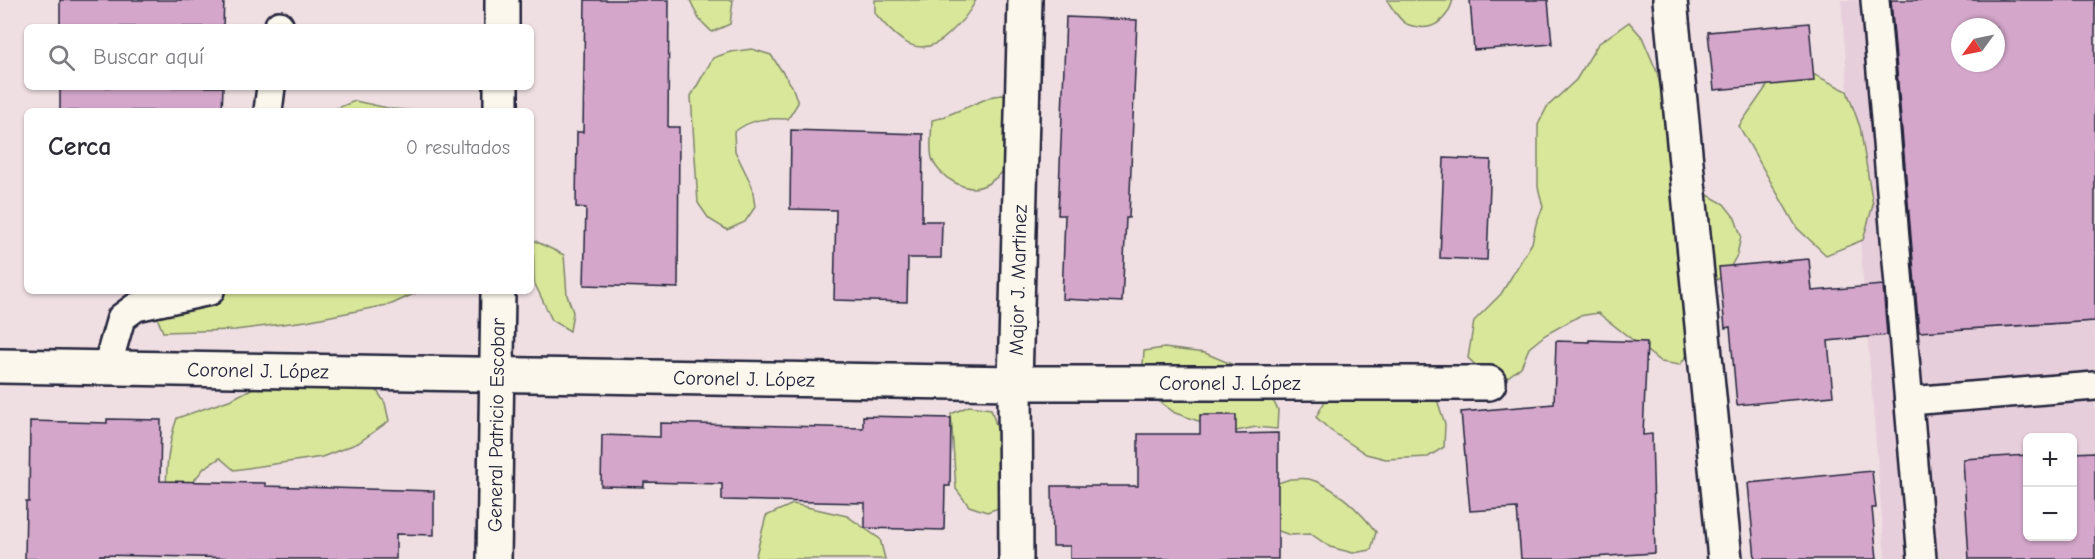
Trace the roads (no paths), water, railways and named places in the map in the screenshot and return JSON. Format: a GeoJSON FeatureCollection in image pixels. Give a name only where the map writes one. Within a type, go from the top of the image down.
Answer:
{"type":"FeatureCollection","features":[{"type":"Feature","properties":{"kind":"street"},"geometry":{"type":"LineString","coordinates":[[502,0],[502,24]]}},
{"type":"Feature","properties":{"kind":"street","name":"Major J. Martinez"},"geometry":{"type":"LineString","coordinates":[[1017,559],[1015,383],[1024,0]]}},
{"type":"Feature","properties":{"kind":"street"},"geometry":{"type":"LineString","coordinates":[[1670,0],[1725,559]]}},
{"type":"Feature","properties":{"kind":"street"},"geometry":{"type":"LineString","coordinates":[[501,90],[501,108]]}},
{"type":"Feature","properties":{"kind":"street","name":"General Patricio Escobar"},"geometry":{"type":"LineString","coordinates":[[494,559],[498,294]]}},
{"type":"Feature","properties":{"kind":"street","name":"Coronel J. López"},"geometry":{"type":"LineString","coordinates":[[0,366],[1015,383],[1489,383]]}},
{"type":"Feature","properties":{"kind":"lane"},"geometry":{"type":"LineString","coordinates":[[1875,0],[1922,559]]}},
{"type":"Feature","properties":{"kind":"lane"},"geometry":{"type":"LineString","coordinates":[[268,108],[271,90]]}},
{"type":"Feature","properties":{"kind":"lane"},"geometry":{"type":"LineString","coordinates":[[107,367],[121,318],[136,307],[196,294]]}},
{"type":"Feature","properties":{"kind":"lane"},"geometry":{"type":"LineString","coordinates":[[1909,401],[2095,386]]}}]}
